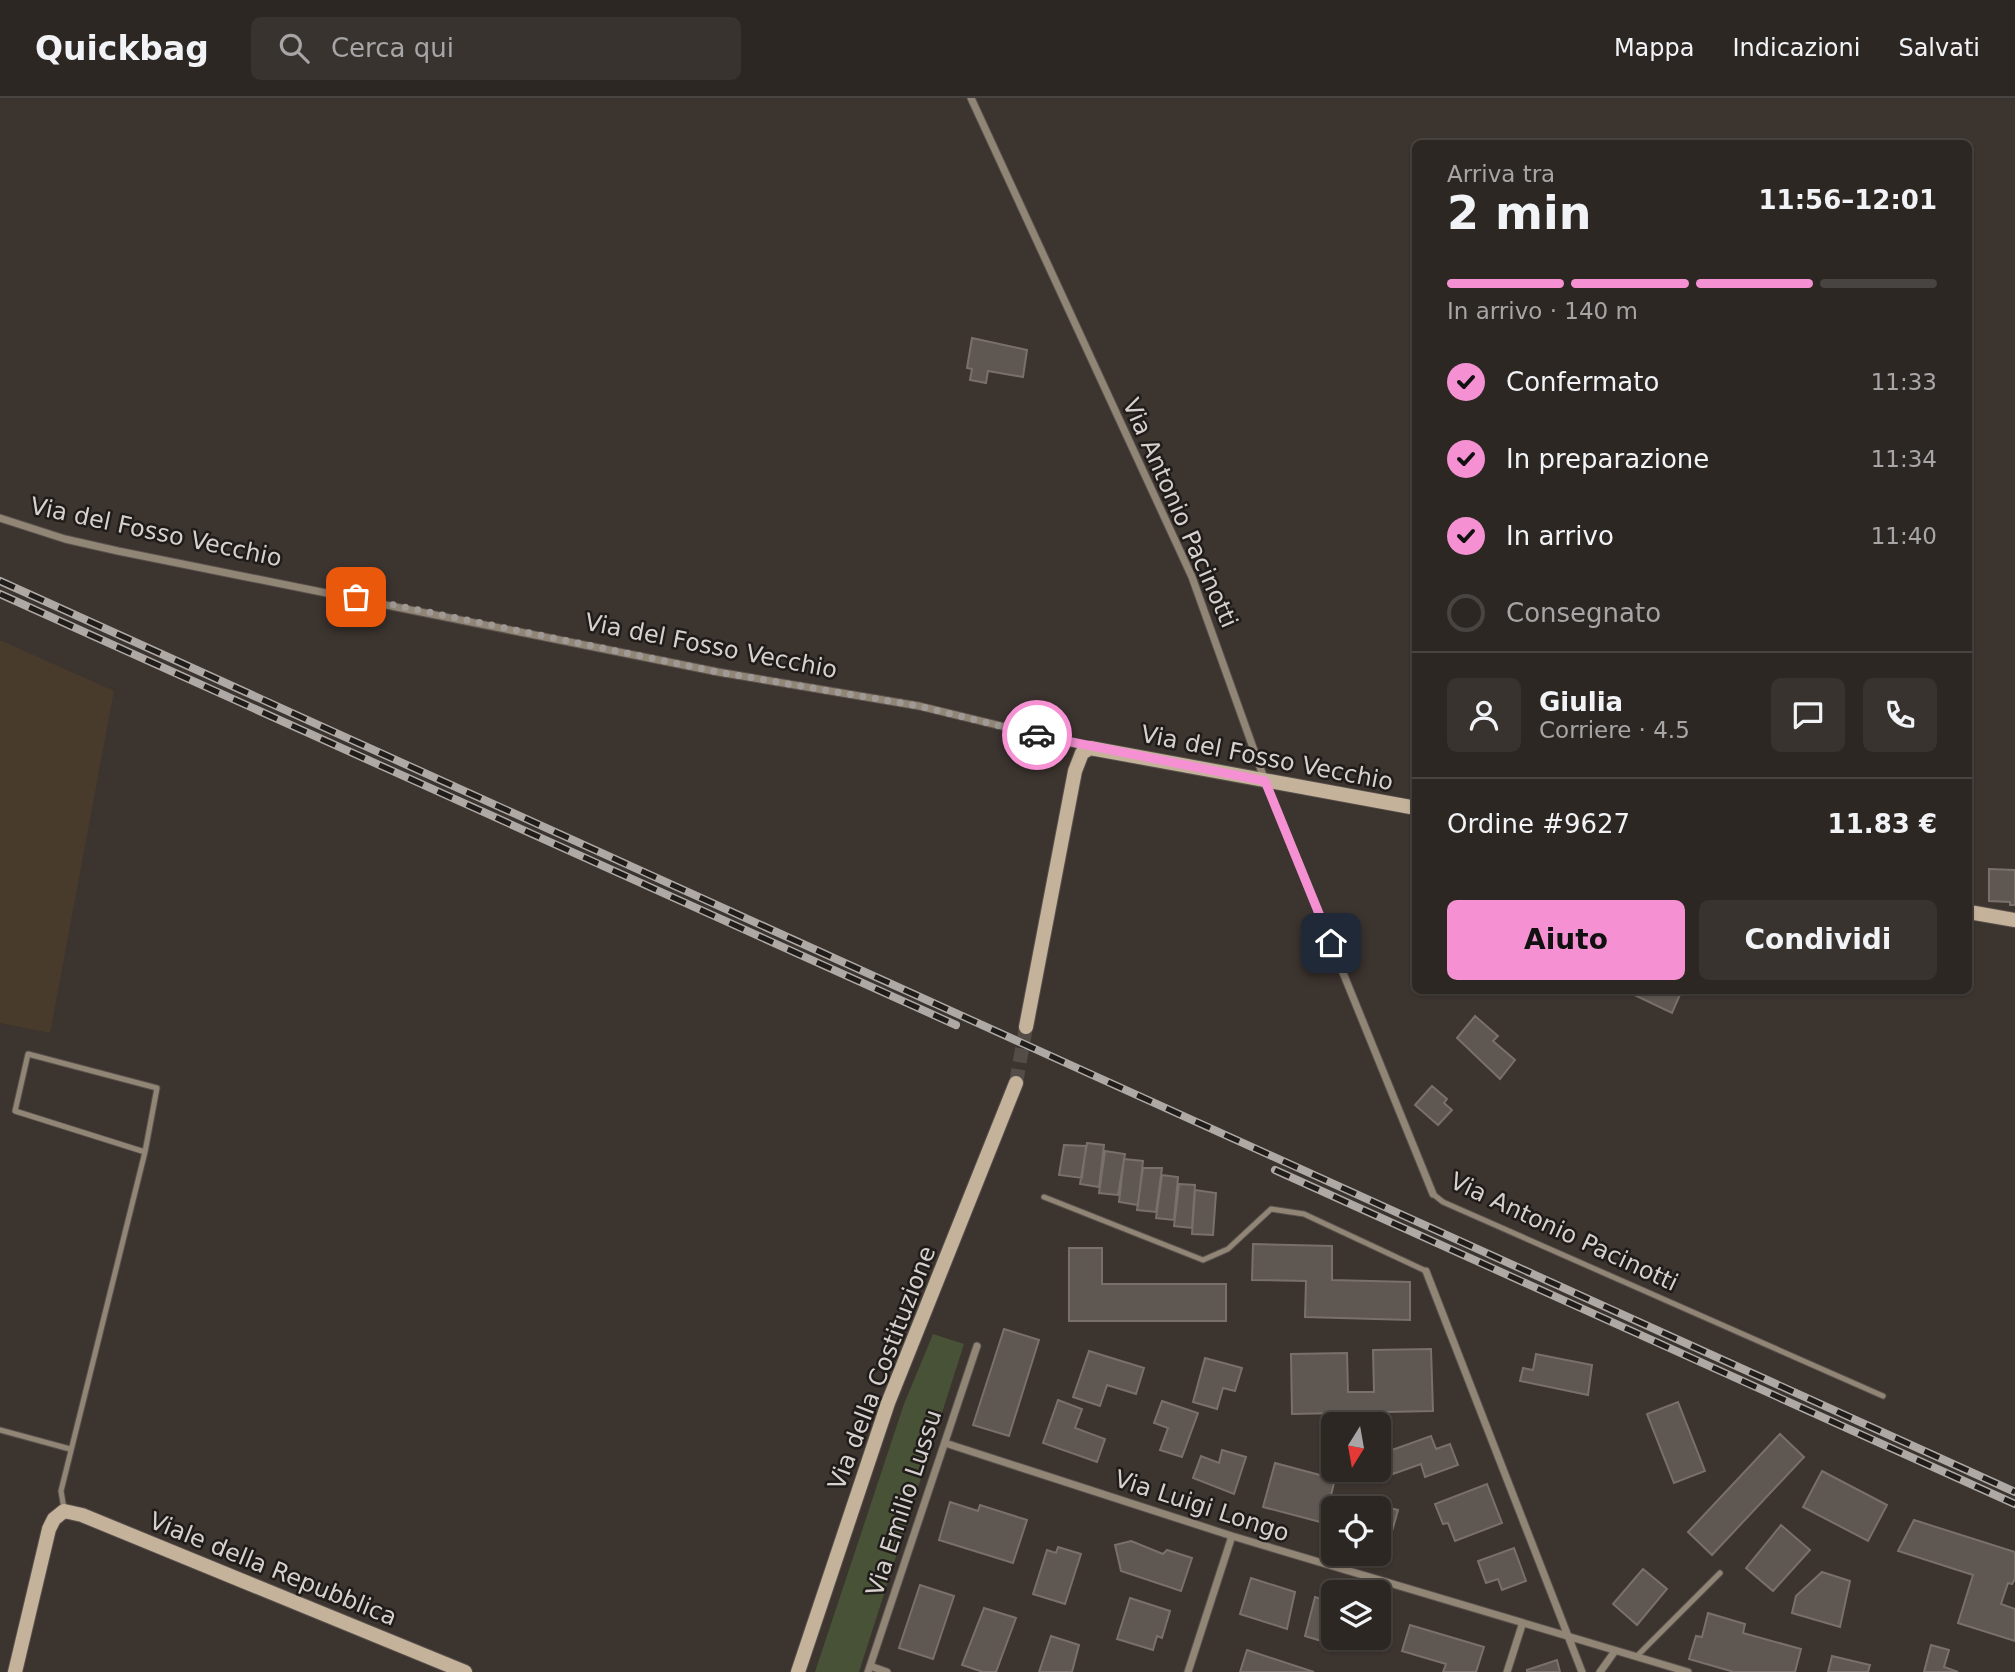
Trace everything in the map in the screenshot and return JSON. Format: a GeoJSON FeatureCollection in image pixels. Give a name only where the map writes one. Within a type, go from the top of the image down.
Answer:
{"type":"FeatureCollection","features":[{"type":"Feature","properties":{"kind":"street","name":"Via Antonio Pacinotti"},"geometry":{"type":"LineString","coordinates":[[971,98],[1192,577],[1265,781],[1433,1194]]}},
{"type":"Feature","properties":{"kind":"street","name":"Via del Fosso Vecchio"},"geometry":{"type":"LineString","coordinates":[[0,518],[65,539],[118,551],[718,672],[919,706],[1090,748],[1412,807]]}},
{"type":"Feature","properties":{"kind":"street"},"geometry":{"type":"LineString","coordinates":[[1026,1027],[1075,771],[1082,753],[1090,748]]}},
{"type":"Feature","properties":{"kind":"street"},"geometry":{"type":"LineString","coordinates":[[1972,913],[2015,920]]}},
{"type":"Feature","properties":{"kind":"street","name":"Via della Costituzione"},"geometry":{"type":"LineString","coordinates":[[797,1672],[888,1403],[1016,1083]]}},
{"type":"Feature","properties":{"kind":"street"},"geometry":{"type":"LineString","coordinates":[[1426,1271],[1582,1672]]}},
{"type":"Feature","properties":{"kind":"street","name":"Via Emilio Lussu"},"geometry":{"type":"LineString","coordinates":[[869,1669],[976,1346]]}},
{"type":"Feature","properties":{"kind":"street","name":"Via Luigi Longo"},"geometry":{"type":"LineString","coordinates":[[945,1443],[1232,1536],[1522,1625],[1688,1672]]}},
{"type":"Feature","properties":{"kind":"street"},"geometry":{"type":"LineString","coordinates":[[15,1672],[49,1530],[54,1519],[64,1511]]}},
{"type":"Feature","properties":{"kind":"street","name":"Viale della Repubblica"},"geometry":{"type":"LineString","coordinates":[[64,1511],[82,1515],[465,1672]]}},
{"type":"Feature","properties":{"kind":"street"},"geometry":{"type":"LineString","coordinates":[[1188,1672],[1232,1536]]}},
{"type":"Feature","properties":{"kind":"street"},"geometry":{"type":"LineString","coordinates":[[1507,1672],[1522,1625]]}},
{"type":"Feature","properties":{"kind":"street"},"geometry":{"type":"LineString","coordinates":[[1600,1672],[1615,1651]]}},
{"type":"Feature","properties":{"kind":"street"},"geometry":{"type":"LineString","coordinates":[[869,1669],[887,1672]]}},
{"type":"Feature","properties":{"kind":"lane"},"geometry":{"type":"LineString","coordinates":[[64,1511],[61,1492],[70,1449],[145,1152],[157,1088],[28,1054],[15,1111],[145,1152]]}},
{"type":"Feature","properties":{"kind":"lane","name":"Via Antonio Pacinotti"},"geometry":{"type":"LineString","coordinates":[[1433,1194],[1443,1202],[1883,1396]]}},
{"type":"Feature","properties":{"kind":"lane"},"geometry":{"type":"LineString","coordinates":[[1044,1197],[1203,1260],[1228,1249],[1271,1209],[1287,1210],[1304,1214],[1426,1271]]}},
{"type":"Feature","properties":{"kind":"lane"},"geometry":{"type":"LineString","coordinates":[[0,1430],[70,1449]]}},
{"type":"Feature","properties":{"kind":"lane"},"geometry":{"type":"LineString","coordinates":[[1636,1657],[1720,1573]]}},
{"type":"Feature","properties":{"kind":"shaded area"},"geometry":{"type":"Polygon","coordinates":[[[0,640],[114,691],[50,1033],[0,1023],[0,640]]]}},
{"type":"Feature","properties":{"kind":"green space"},"geometry":{"type":"Polygon","coordinates":[[[933,1334],[964,1344],[859,1672],[815,1672],[904,1404],[933,1334]]]}},
{"type":"Feature","properties":{"kind":"building"},"geometry":{"type":"Polygon","coordinates":[[[972,338],[1027,350],[1023,377],[988,371],[986,383],[970,380],[972,369],[967,368],[972,338]]]}},
{"type":"Feature","properties":{"kind":"building"},"geometry":{"type":"Polygon","coordinates":[[[1989,869],[2015,870],[2015,905],[2010,905],[2010,902],[1989,901],[1989,869]]]}},
{"type":"Feature","properties":{"kind":"building"},"geometry":{"type":"Polygon","coordinates":[[[1632,994],[1680,994],[1672,1013],[1632,994]]]}},
{"type":"Feature","properties":{"kind":"building"},"geometry":{"type":"Polygon","coordinates":[[[1475,1016],[1498,1036],[1493,1041],[1515,1060],[1500,1079],[1457,1038],[1475,1016]]]}},
{"type":"Feature","properties":{"kind":"building"},"geometry":{"type":"Polygon","coordinates":[[[1432,1086],[1447,1099],[1444,1103],[1452,1110],[1438,1125],[1415,1105],[1432,1086]]]}},
{"type":"Feature","properties":{"kind":"building"},"geometry":{"type":"Polygon","coordinates":[[[1087,1143],[1104,1145],[1099,1187],[1080,1184],[1087,1143]]]}},
{"type":"Feature","properties":{"kind":"building"},"geometry":{"type":"Polygon","coordinates":[[[1064,1145],[1086,1146],[1082,1178],[1059,1175],[1064,1145]]]}},
{"type":"Feature","properties":{"kind":"building"},"geometry":{"type":"Polygon","coordinates":[[[1105,1151],[1125,1154],[1118,1195],[1099,1193],[1105,1151]]]}},
{"type":"Feature","properties":{"kind":"building"},"geometry":{"type":"Polygon","coordinates":[[[1124,1159],[1143,1161],[1138,1205],[1119,1202],[1124,1159]]]}},
{"type":"Feature","properties":{"kind":"building"},"geometry":{"type":"Polygon","coordinates":[[[1143,1168],[1162,1168],[1156,1212],[1137,1210],[1143,1168]]]}},
{"type":"Feature","properties":{"kind":"building"},"geometry":{"type":"Polygon","coordinates":[[[1162,1175],[1178,1177],[1174,1220],[1156,1218],[1162,1175]]]}},
{"type":"Feature","properties":{"kind":"building"},"geometry":{"type":"Polygon","coordinates":[[[1179,1184],[1195,1185],[1192,1228],[1174,1226],[1179,1184]]]}},
{"type":"Feature","properties":{"kind":"building"},"geometry":{"type":"Polygon","coordinates":[[[1195,1190],[1216,1193],[1213,1235],[1192,1234],[1195,1190]]]}},
{"type":"Feature","properties":{"kind":"building"},"geometry":{"type":"Polygon","coordinates":[[[1253,1244],[1332,1246],[1332,1280],[1410,1282],[1410,1320],[1305,1317],[1306,1281],[1252,1280],[1253,1244]]]}},
{"type":"Feature","properties":{"kind":"building"},"geometry":{"type":"Polygon","coordinates":[[[1069,1248],[1102,1248],[1102,1284],[1226,1284],[1226,1321],[1069,1321],[1069,1248]]]}},
{"type":"Feature","properties":{"kind":"building"},"geometry":{"type":"Polygon","coordinates":[[[1004,1329],[1039,1340],[1009,1436],[973,1425],[1004,1329]]]}},
{"type":"Feature","properties":{"kind":"building"},"geometry":{"type":"Polygon","coordinates":[[[1431,1349],[1433,1411],[1292,1414],[1291,1354],[1347,1353],[1348,1392],[1374,1392],[1373,1350],[1431,1349]]]}},
{"type":"Feature","properties":{"kind":"building"},"geometry":{"type":"Polygon","coordinates":[[[1089,1351],[1144,1368],[1136,1394],[1107,1385],[1100,1406],[1073,1397],[1089,1351]]]}},
{"type":"Feature","properties":{"kind":"building"},"geometry":{"type":"Polygon","coordinates":[[[1536,1354],[1592,1365],[1588,1395],[1520,1381],[1523,1368],[1533,1370],[1536,1354]]]}},
{"type":"Feature","properties":{"kind":"building"},"geometry":{"type":"Polygon","coordinates":[[[1205,1358],[1242,1368],[1235,1391],[1223,1388],[1217,1409],[1193,1402],[1205,1358]]]}},
{"type":"Feature","properties":{"kind":"building"},"geometry":{"type":"Polygon","coordinates":[[[1058,1400],[1082,1409],[1075,1428],[1105,1439],[1097,1462],[1043,1443],[1058,1400]]]}},
{"type":"Feature","properties":{"kind":"building"},"geometry":{"type":"Polygon","coordinates":[[[1162,1401],[1198,1413],[1182,1457],[1160,1450],[1168,1428],[1154,1423],[1162,1401]]]}},
{"type":"Feature","properties":{"kind":"building"},"geometry":{"type":"Polygon","coordinates":[[[1678,1402],[1705,1471],[1674,1483],[1647,1414],[1678,1402]]]}},
{"type":"Feature","properties":{"kind":"building"},"geometry":{"type":"Polygon","coordinates":[[[1780,1434],[1804,1457],[1712,1555],[1688,1532],[1780,1434]]]}},
{"type":"Feature","properties":{"kind":"building"},"geometry":{"type":"Polygon","coordinates":[[[1431,1436],[1436,1449],[1450,1444],[1458,1465],[1425,1477],[1421,1464],[1393,1474],[1391,1450],[1431,1436]]]}},
{"type":"Feature","properties":{"kind":"building"},"geometry":{"type":"Polygon","coordinates":[[[1222,1450],[1246,1457],[1234,1494],[1193,1478],[1201,1456],[1219,1463],[1222,1450]]]}},
{"type":"Feature","properties":{"kind":"building"},"geometry":{"type":"Polygon","coordinates":[[[1275,1463],[1321,1475],[1321,1482],[1334,1482],[1331,1496],[1321,1496],[1321,1522],[1263,1507],[1275,1463]]]}},
{"type":"Feature","properties":{"kind":"building"},"geometry":{"type":"Polygon","coordinates":[[[1822,1471],[1887,1505],[1868,1541],[1803,1507],[1822,1471]]]}},
{"type":"Feature","properties":{"kind":"building"},"geometry":{"type":"Polygon","coordinates":[[[1487,1484],[1502,1523],[1455,1541],[1448,1523],[1443,1524],[1435,1504],[1487,1484]]]}},
{"type":"Feature","properties":{"kind":"building"},"geometry":{"type":"Polygon","coordinates":[[[950,1502],[978,1511],[980,1505],[1027,1520],[1013,1563],[939,1540],[950,1502]]]}},
{"type":"Feature","properties":{"kind":"building"},"geometry":{"type":"Polygon","coordinates":[[[1391,1508],[1398,1510],[1391,1535],[1391,1508]]]}},
{"type":"Feature","properties":{"kind":"building"},"geometry":{"type":"Polygon","coordinates":[[[1914,1520],[2015,1552],[2015,1579],[2012,1584],[2008,1583],[2001,1604],[2015,1609],[2015,1641],[1958,1623],[1973,1575],[1898,1551],[1914,1520]]]}},
{"type":"Feature","properties":{"kind":"building"},"geometry":{"type":"Polygon","coordinates":[[[1781,1525],[1810,1550],[1773,1591],[1746,1568],[1781,1525]]]}},
{"type":"Feature","properties":{"kind":"building"},"geometry":{"type":"Polygon","coordinates":[[[1131,1541],[1163,1554],[1167,1550],[1192,1558],[1181,1591],[1121,1571],[1115,1545],[1131,1541]]]}},
{"type":"Feature","properties":{"kind":"building"},"geometry":{"type":"Polygon","coordinates":[[[1058,1547],[1081,1554],[1065,1604],[1033,1594],[1047,1550],[1056,1553],[1058,1547]]]}},
{"type":"Feature","properties":{"kind":"building"},"geometry":{"type":"Polygon","coordinates":[[[1514,1548],[1526,1581],[1502,1590],[1498,1579],[1486,1583],[1478,1561],[1514,1548]]]}},
{"type":"Feature","properties":{"kind":"building"},"geometry":{"type":"Polygon","coordinates":[[[1643,1569],[1667,1589],[1637,1625],[1613,1604],[1643,1569]]]}},
{"type":"Feature","properties":{"kind":"building"},"geometry":{"type":"Polygon","coordinates":[[[1822,1572],[1850,1581],[1840,1627],[1792,1613],[1796,1596],[1822,1572]]]}},
{"type":"Feature","properties":{"kind":"building"},"geometry":{"type":"Polygon","coordinates":[[[1251,1578],[1295,1592],[1287,1629],[1240,1614],[1251,1578]]]}},
{"type":"Feature","properties":{"kind":"building"},"geometry":{"type":"Polygon","coordinates":[[[920,1585],[954,1596],[933,1659],[899,1648],[920,1585]]]}},
{"type":"Feature","properties":{"kind":"building"},"geometry":{"type":"Polygon","coordinates":[[[1315,1597],[1321,1599],[1321,1641],[1305,1636],[1315,1597]]]}},
{"type":"Feature","properties":{"kind":"building"},"geometry":{"type":"Polygon","coordinates":[[[1130,1598],[1170,1611],[1162,1638],[1157,1636],[1153,1650],[1117,1639],[1130,1598]]]}},
{"type":"Feature","properties":{"kind":"building"},"geometry":{"type":"Polygon","coordinates":[[[984,1608],[1016,1618],[996,1672],[983,1672],[962,1665],[984,1608]]]}},
{"type":"Feature","properties":{"kind":"building"},"geometry":{"type":"Polygon","coordinates":[[[1708,1613],[1745,1624],[1743,1633],[1801,1649],[1795,1672],[1734,1672],[1689,1659],[1696,1636],[1702,1637],[1708,1613]]]}},
{"type":"Feature","properties":{"kind":"building"},"geometry":{"type":"Polygon","coordinates":[[[1410,1625],[1484,1647],[1476,1672],[1443,1672],[1446,1664],[1402,1651],[1410,1625]]]}},
{"type":"Feature","properties":{"kind":"building"},"geometry":{"type":"Polygon","coordinates":[[[1051,1636],[1079,1645],[1072,1672],[1039,1672],[1051,1636]]]}},
{"type":"Feature","properties":{"kind":"building"},"geometry":{"type":"Polygon","coordinates":[[[1931,1645],[1949,1650],[1944,1667],[1958,1672],[1924,1672],[1931,1645]]]}},
{"type":"Feature","properties":{"kind":"building"},"geometry":{"type":"Polygon","coordinates":[[[1247,1650],[1314,1672],[1240,1672],[1247,1650]]]}},
{"type":"Feature","properties":{"kind":"building"},"geometry":{"type":"Polygon","coordinates":[[[1832,1656],[1870,1665],[1868,1672],[1828,1672],[1832,1656]]]}},
{"type":"Feature","properties":{"kind":"building"},"geometry":{"type":"Polygon","coordinates":[[[1557,1660],[1560,1672],[1527,1672],[1527,1670],[1557,1660]]]}},
{"type":"Feature","properties":{"kind":"tunnel"},"geometry":{"type":"LineString","coordinates":[[1016,1083],[1026,1027]]}},
{"type":"Feature","properties":{"kind":"railway"},"geometry":{"type":"LineString","coordinates":[[0,581],[2015,1492]]}},
{"type":"Feature","properties":{"kind":"railway"},"geometry":{"type":"LineString","coordinates":[[0,594],[956,1025]]}},
{"type":"Feature","properties":{"kind":"railway"},"geometry":{"type":"LineString","coordinates":[[1275,1170],[2015,1504]]}},
{"type":"Feature","properties":{"kind":"way so far"},"geometry":{"type":"LineString","coordinates":[[356,597],[718,672],[919,706],[1037,735]]}},
{"type":"Feature","properties":{"kind":"route"},"geometry":{"type":"LineString","coordinates":[[1037,735],[1090,748],[1265,781],[1331,943]]}}]}
